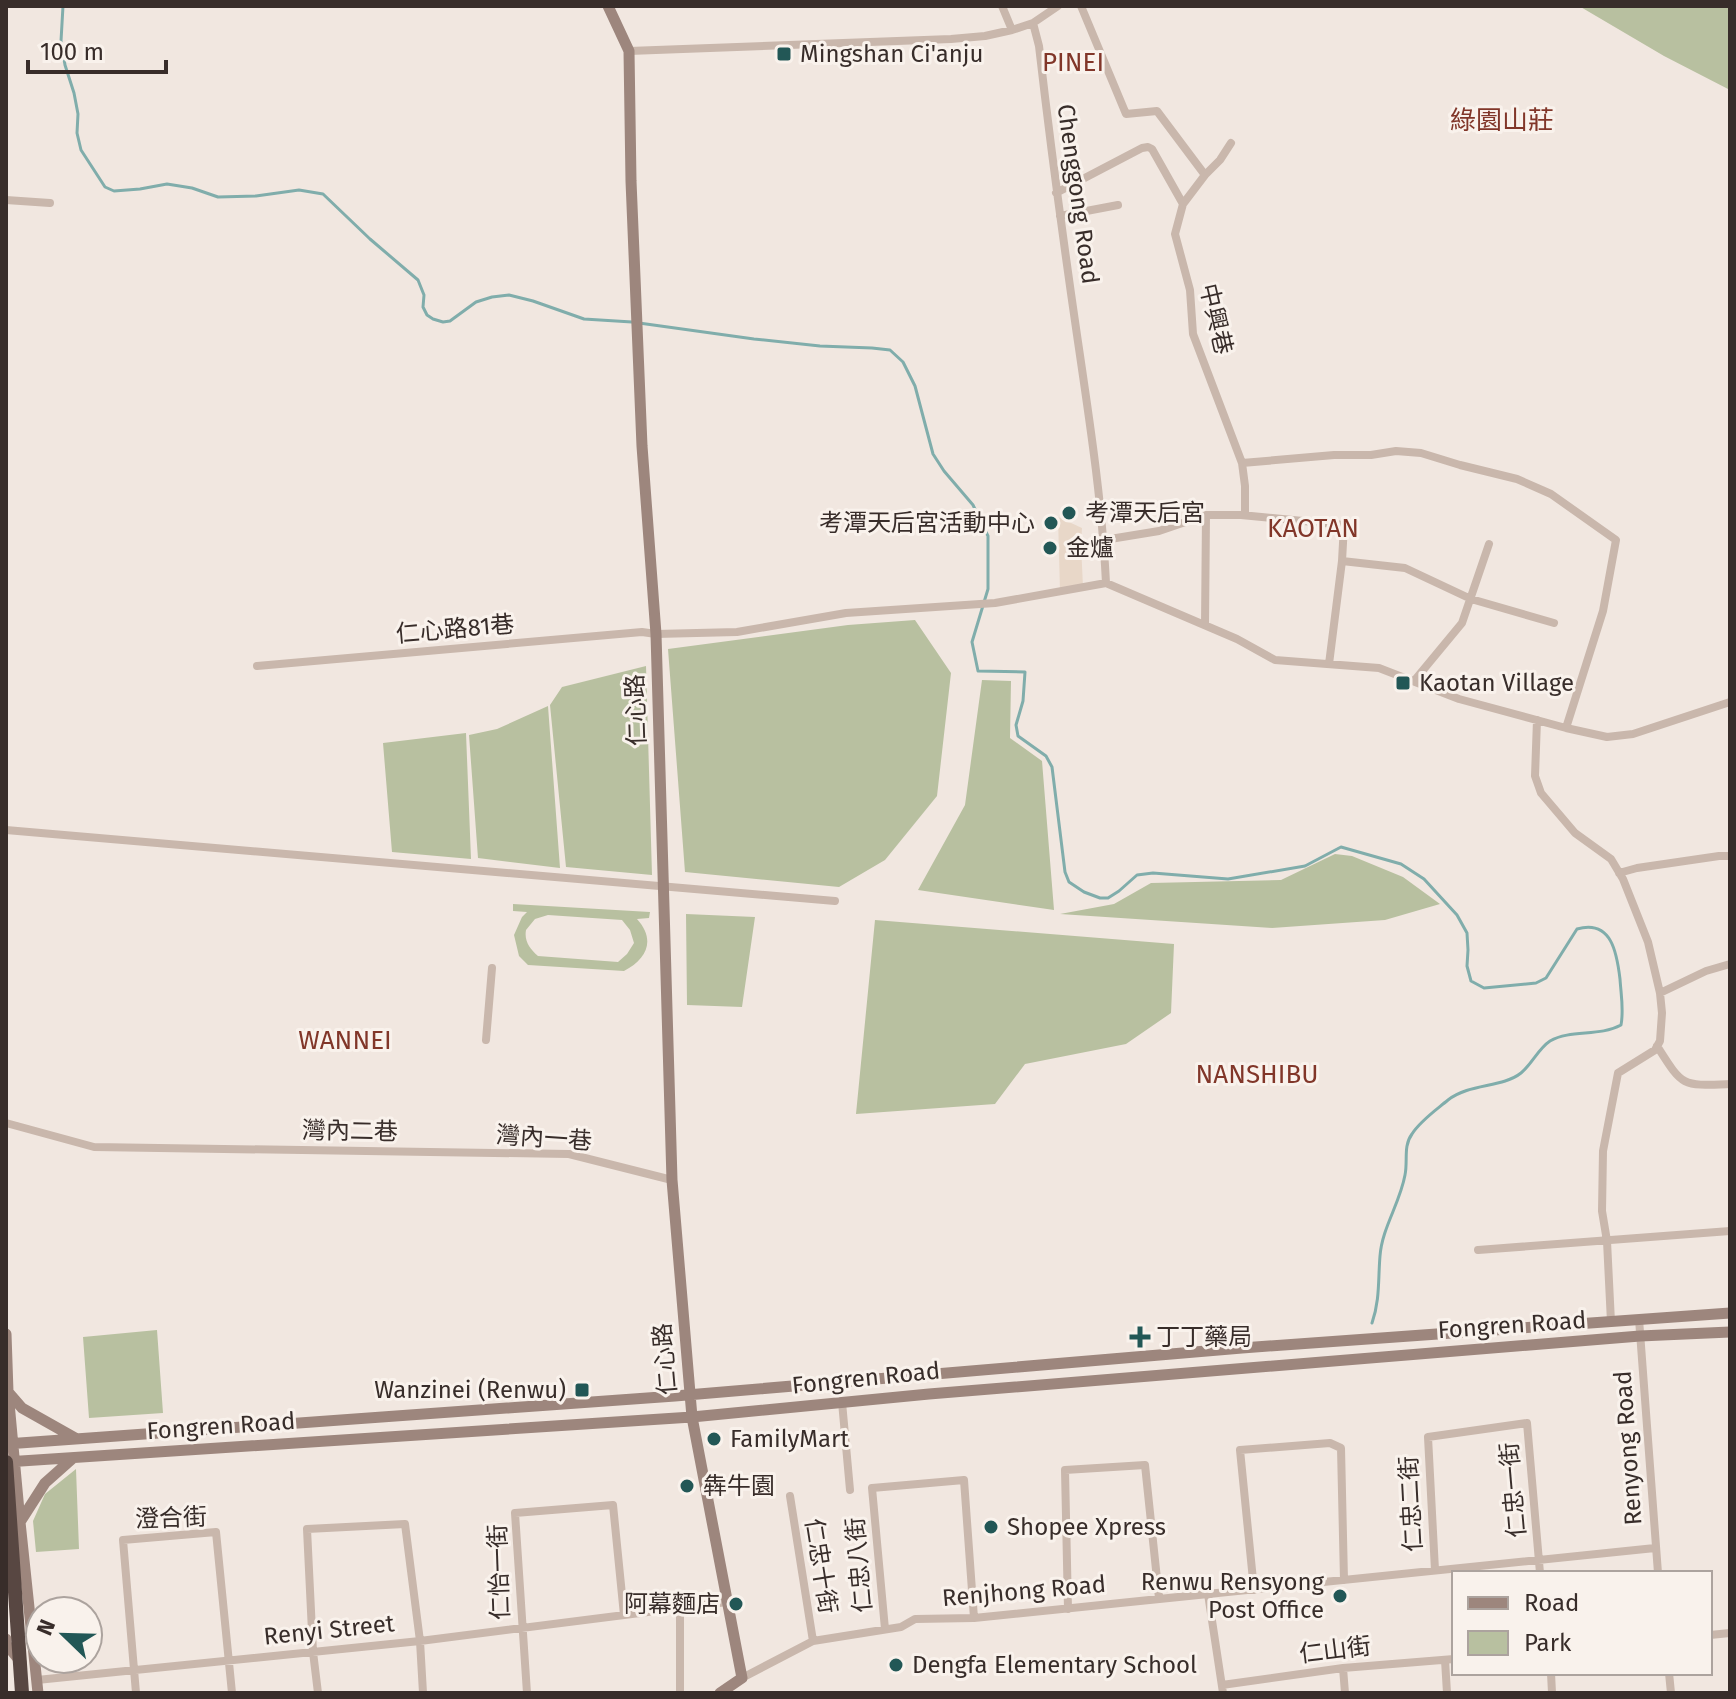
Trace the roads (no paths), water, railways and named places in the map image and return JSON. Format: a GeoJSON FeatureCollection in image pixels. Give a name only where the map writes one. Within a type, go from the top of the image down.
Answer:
{"type":"FeatureCollection","features":[{"type":"Feature","properties":{"kind":"highway"},"geometry":{"type":"LineString","coordinates":[[9,1462],[22,1693]]}},
{"type":"Feature","properties":{"kind":"main road","name":"仁心路"},"geometry":{"type":"LineString","coordinates":[[608,6],[629,51],[642,446],[656,634],[672,1180],[692,1417],[742,1678]]}},
{"type":"Feature","properties":{"kind":"main road","name":"Fongren Road"},"geometry":{"type":"LineString","coordinates":[[10,1444],[690,1395],[1242,1348],[1730,1313]]}},
{"type":"Feature","properties":{"kind":"main road","name":"Fongren Road"},"geometry":{"type":"LineString","coordinates":[[9,1462],[692,1417],[929,1394],[1640,1336],[1730,1332]]}},
{"type":"Feature","properties":{"kind":"main road"},"geometry":{"type":"LineString","coordinates":[[6,1334],[9,1462],[20,1522],[38,1687]]}},
{"type":"Feature","properties":{"kind":"main road"},"geometry":{"type":"LineString","coordinates":[[8,1392],[22,1408],[77,1439]]}},
{"type":"Feature","properties":{"kind":"main road"},"geometry":{"type":"LineString","coordinates":[[20,1522],[45,1483],[72,1459]]}},
{"type":"Feature","properties":{"kind":"main road"},"geometry":{"type":"LineString","coordinates":[[6,1639],[6,1644],[38,1687]]}},
{"type":"Feature","properties":{"kind":"main road"},"geometry":{"type":"LineString","coordinates":[[720,1693],[742,1678]]}},
{"type":"Feature","properties":{"kind":"street"},"geometry":{"type":"LineString","coordinates":[[1002,6],[1012,30]]}},
{"type":"Feature","properties":{"kind":"street"},"geometry":{"type":"LineString","coordinates":[[629,51],[985,36],[1033,23],[1058,6]]}},
{"type":"Feature","properties":{"kind":"street"},"geometry":{"type":"LineString","coordinates":[[1081,6],[1126,114],[1157,111],[1205,175]]}},
{"type":"Feature","properties":{"kind":"street","name":"Chenggong Road"},"geometry":{"type":"LineString","coordinates":[[1033,23],[1039,46],[1056,193],[1092,440],[1106,583]]}},
{"type":"Feature","properties":{"kind":"street","name":"中興巷"},"geometry":{"type":"LineString","coordinates":[[1231,143],[1183,204],[1175,234],[1190,290],[1193,334],[1242,463],[1245,515]]}},
{"type":"Feature","properties":{"kind":"street"},"geometry":{"type":"LineString","coordinates":[[1056,193],[1148,147],[1183,204]]}},
{"type":"Feature","properties":{"kind":"street"},"geometry":{"type":"LineString","coordinates":[[6,200],[50,203]]}},
{"type":"Feature","properties":{"kind":"street"},"geometry":{"type":"LineString","coordinates":[[1060,216],[1118,205]]}},
{"type":"Feature","properties":{"kind":"street"},"geometry":{"type":"LineString","coordinates":[[1242,463],[1396,451],[1421,453],[1517,479],[1551,494],[1616,540],[1603,611],[1566,728]]}},
{"type":"Feature","properties":{"kind":"street"},"geometry":{"type":"LineString","coordinates":[[1104,540],[1159,531],[1206,515],[1245,515],[1344,525],[1329,664]]}},
{"type":"Feature","properties":{"kind":"street"},"geometry":{"type":"LineString","coordinates":[[1205,625],[1206,515]]}},
{"type":"Feature","properties":{"kind":"street"},"geometry":{"type":"LineString","coordinates":[[1414,681],[1462,623],[1489,544]]}},
{"type":"Feature","properties":{"kind":"street"},"geometry":{"type":"LineString","coordinates":[[1342,561],[1405,568],[1471,599],[1554,623]]}},
{"type":"Feature","properties":{"kind":"street"},"geometry":{"type":"LineString","coordinates":[[656,634],[737,632],[846,613],[995,603],[1106,583],[1237,639],[1275,660],[1379,668],[1459,699],[1607,737],[1633,734],[1730,702]]}},
{"type":"Feature","properties":{"kind":"street","name":"仁心路81巷"},"geometry":{"type":"LineString","coordinates":[[257,666],[642,632],[656,634]]}},
{"type":"Feature","properties":{"kind":"street"},"geometry":{"type":"LineString","coordinates":[[1537,720],[1535,776],[1541,793],[1575,833],[1611,859],[1648,942],[1660,993],[1660,1041],[1655,1050],[1618,1073],[1603,1151],[1602,1211],[1607,1241],[1611,1322]]}},
{"type":"Feature","properties":{"kind":"street"},"geometry":{"type":"LineString","coordinates":[[6,830],[835,901]]}},
{"type":"Feature","properties":{"kind":"street"},"geometry":{"type":"LineString","coordinates":[[1619,873],[1730,856]]}},
{"type":"Feature","properties":{"kind":"street"},"geometry":{"type":"LineString","coordinates":[[1660,993],[1706,971],[1730,964]]}},
{"type":"Feature","properties":{"kind":"street"},"geometry":{"type":"LineString","coordinates":[[486,1040],[492,968]]}},
{"type":"Feature","properties":{"kind":"street"},"geometry":{"type":"LineString","coordinates":[[1657,1046],[1682,1081],[1691,1085],[1730,1084]]}},
{"type":"Feature","properties":{"kind":"street","name":"灣內二巷"},"geometry":{"type":"LineString","coordinates":[[6,1123],[94,1147],[411,1152]]}},
{"type":"Feature","properties":{"kind":"street","name":"灣內一巷"},"geometry":{"type":"LineString","coordinates":[[411,1152],[569,1154],[672,1180]]}},
{"type":"Feature","properties":{"kind":"street"},"geometry":{"type":"LineString","coordinates":[[1478,1250],[1730,1231]]}},
{"type":"Feature","properties":{"kind":"street","name":"Renyong Road"},"geometry":{"type":"LineString","coordinates":[[1639,1319],[1658,1571]]}},
{"type":"Feature","properties":{"kind":"street"},"geometry":{"type":"LineString","coordinates":[[842,1402],[850,1490]]}},
{"type":"Feature","properties":{"kind":"street","name":"仁忠一街"},"geometry":{"type":"LineString","coordinates":[[1428,1437],[1527,1423],[1539,1559]]}},
{"type":"Feature","properties":{"kind":"street","name":"仁忠二街"},"geometry":{"type":"LineString","coordinates":[[1428,1437],[1435,1570]]}},
{"type":"Feature","properties":{"kind":"street"},"geometry":{"type":"LineString","coordinates":[[1254,1590],[1240,1450],[1330,1443],[1341,1448],[1344,1580]]}},
{"type":"Feature","properties":{"kind":"street"},"geometry":{"type":"LineString","coordinates":[[1068,1609],[1065,1470],[1145,1465],[1159,1598]]}},
{"type":"Feature","properties":{"kind":"street","name":"仁忠八街"},"geometry":{"type":"LineString","coordinates":[[885,1629],[872,1488],[964,1480],[974,1618]]}},
{"type":"Feature","properties":{"kind":"street","name":"仁忠十街"},"geometry":{"type":"LineString","coordinates":[[790,1496],[813,1641]]}},
{"type":"Feature","properties":{"kind":"street","name":"仁怡一街"},"geometry":{"type":"LineString","coordinates":[[527,1693],[515,1513],[613,1505],[624,1615]]}},
{"type":"Feature","properties":{"kind":"street"},"geometry":{"type":"LineString","coordinates":[[318,1693],[307,1529],[405,1524],[420,1641],[423,1693]]}},
{"type":"Feature","properties":{"kind":"street","name":"澄合街"},"geometry":{"type":"LineString","coordinates":[[136,1693],[123,1540],[216,1532],[232,1693]]}},
{"type":"Feature","properties":{"kind":"street","name":"Renjhong Road"},"geometry":{"type":"LineString","coordinates":[[742,1678],[813,1641],[901,1627],[915,1619],[974,1618],[1068,1609],[1655,1548]]}},
{"type":"Feature","properties":{"kind":"street"},"geometry":{"type":"LineString","coordinates":[[1539,1559],[1540,1571]]}},
{"type":"Feature","properties":{"kind":"street"},"geometry":{"type":"LineString","coordinates":[[1208,1594],[1222,1689]]}},
{"type":"Feature","properties":{"kind":"street","name":"Renyi Street"},"geometry":{"type":"LineString","coordinates":[[38,1687],[134,1671],[420,1641],[727,1602]]}},
{"type":"Feature","properties":{"kind":"street"},"geometry":{"type":"LineString","coordinates":[[680,1608],[680,1693]]}},
{"type":"Feature","properties":{"kind":"street"},"geometry":{"type":"LineString","coordinates":[[1447,1693],[1450,1659]]}},
{"type":"Feature","properties":{"kind":"street","name":"仁山街"},"geometry":{"type":"LineString","coordinates":[[1222,1689],[1343,1668],[1450,1659]]}},
{"type":"Feature","properties":{"kind":"street"},"geometry":{"type":"LineString","coordinates":[[1343,1668],[1345,1693]]}},
{"type":"Feature","properties":{"kind":"waterway"},"geometry":{"type":"LineString","coordinates":[[63,6],[61,41],[78,114],[77,133],[81,150],[105,187],[114,191],[167,184],[218,197],[299,190],[323,194],[418,280],[424,295],[423,307],[433,319],[450,321],[476,302],[509,295],[584,319],[632,322]]}},
{"type":"Feature","properties":{"kind":"waterway"},"geometry":{"type":"LineString","coordinates":[[639,323],[754,339],[890,350],[903,362],[915,386],[933,454],[973,505],[988,536],[988,589],[972,642],[978,671],[1025,672],[1023,701],[1016,725],[1018,736],[1046,756],[1052,767],[1065,872],[1069,882],[1084,892],[1108,898],[1137,875],[1153,873],[1228,879],[1305,866],[1341,847],[1401,864],[1424,879],[1457,915],[1467,933],[1467,966],[1471,981],[1484,988],[1536,983],[1546,978],[1577,929],[1589,927],[1605,934],[1617,959],[1621,1025],[1550,1041],[1521,1073],[1448,1100],[1412,1134],[1406,1154],[1403,1185],[1381,1246],[1378,1298],[1372,1323]]}},
{"type":"Feature","properties":{"kind":"place","name":"Mingshan Ci'anju"},"geometry":{"type":"Point","coordinates":[784,54]}},
{"type":"Feature","properties":{"kind":"place","name":"考潭天后宮"},"geometry":{"type":"Point","coordinates":[1069,513]}},
{"type":"Feature","properties":{"kind":"place","name":"考潭天后宮活動中心"},"geometry":{"type":"Point","coordinates":[1051,523]}},
{"type":"Feature","properties":{"kind":"place","name":"金爐"},"geometry":{"type":"Point","coordinates":[1050,548]}},
{"type":"Feature","properties":{"kind":"place","name":"Kaotan Village"},"geometry":{"type":"Point","coordinates":[1403,683]}},
{"type":"Feature","properties":{"kind":"place","name":"丁丁藥局"},"geometry":{"type":"Point","coordinates":[1140,1337]}},
{"type":"Feature","properties":{"kind":"place","name":"Wanzinei (Renwu)"},"geometry":{"type":"Point","coordinates":[582,1390]}},
{"type":"Feature","properties":{"kind":"place","name":"FamilyMart"},"geometry":{"type":"Point","coordinates":[714,1439]}},
{"type":"Feature","properties":{"kind":"place","name":"犇牛園"},"geometry":{"type":"Point","coordinates":[687,1486]}},
{"type":"Feature","properties":{"kind":"place","name":"Shopee Xpress"},"geometry":{"type":"Point","coordinates":[991,1527]}},
{"type":"Feature","properties":{"kind":"place","name":"Renwu Rensyong Post Office"},"geometry":{"type":"Point","coordinates":[1340,1596]}},
{"type":"Feature","properties":{"kind":"place","name":"阿幕麵店"},"geometry":{"type":"Point","coordinates":[736,1604]}},
{"type":"Feature","properties":{"kind":"place","name":"Dengfa Elementary School"},"geometry":{"type":"Point","coordinates":[896,1665]}},
{"type":"Feature","properties":{"kind":"district","name":"PINEI"},"geometry":{"type":"Point","coordinates":[1073,62]}},
{"type":"Feature","properties":{"kind":"district","name":"綠園山莊"},"geometry":{"type":"Point","coordinates":[1502,120]}},
{"type":"Feature","properties":{"kind":"district","name":"KAOTAN"},"geometry":{"type":"Point","coordinates":[1313,528]}},
{"type":"Feature","properties":{"kind":"district","name":"WANNEI"},"geometry":{"type":"Point","coordinates":[345,1040]}},
{"type":"Feature","properties":{"kind":"district","name":"NANSHIBU"},"geometry":{"type":"Point","coordinates":[1257,1074]}}]}
